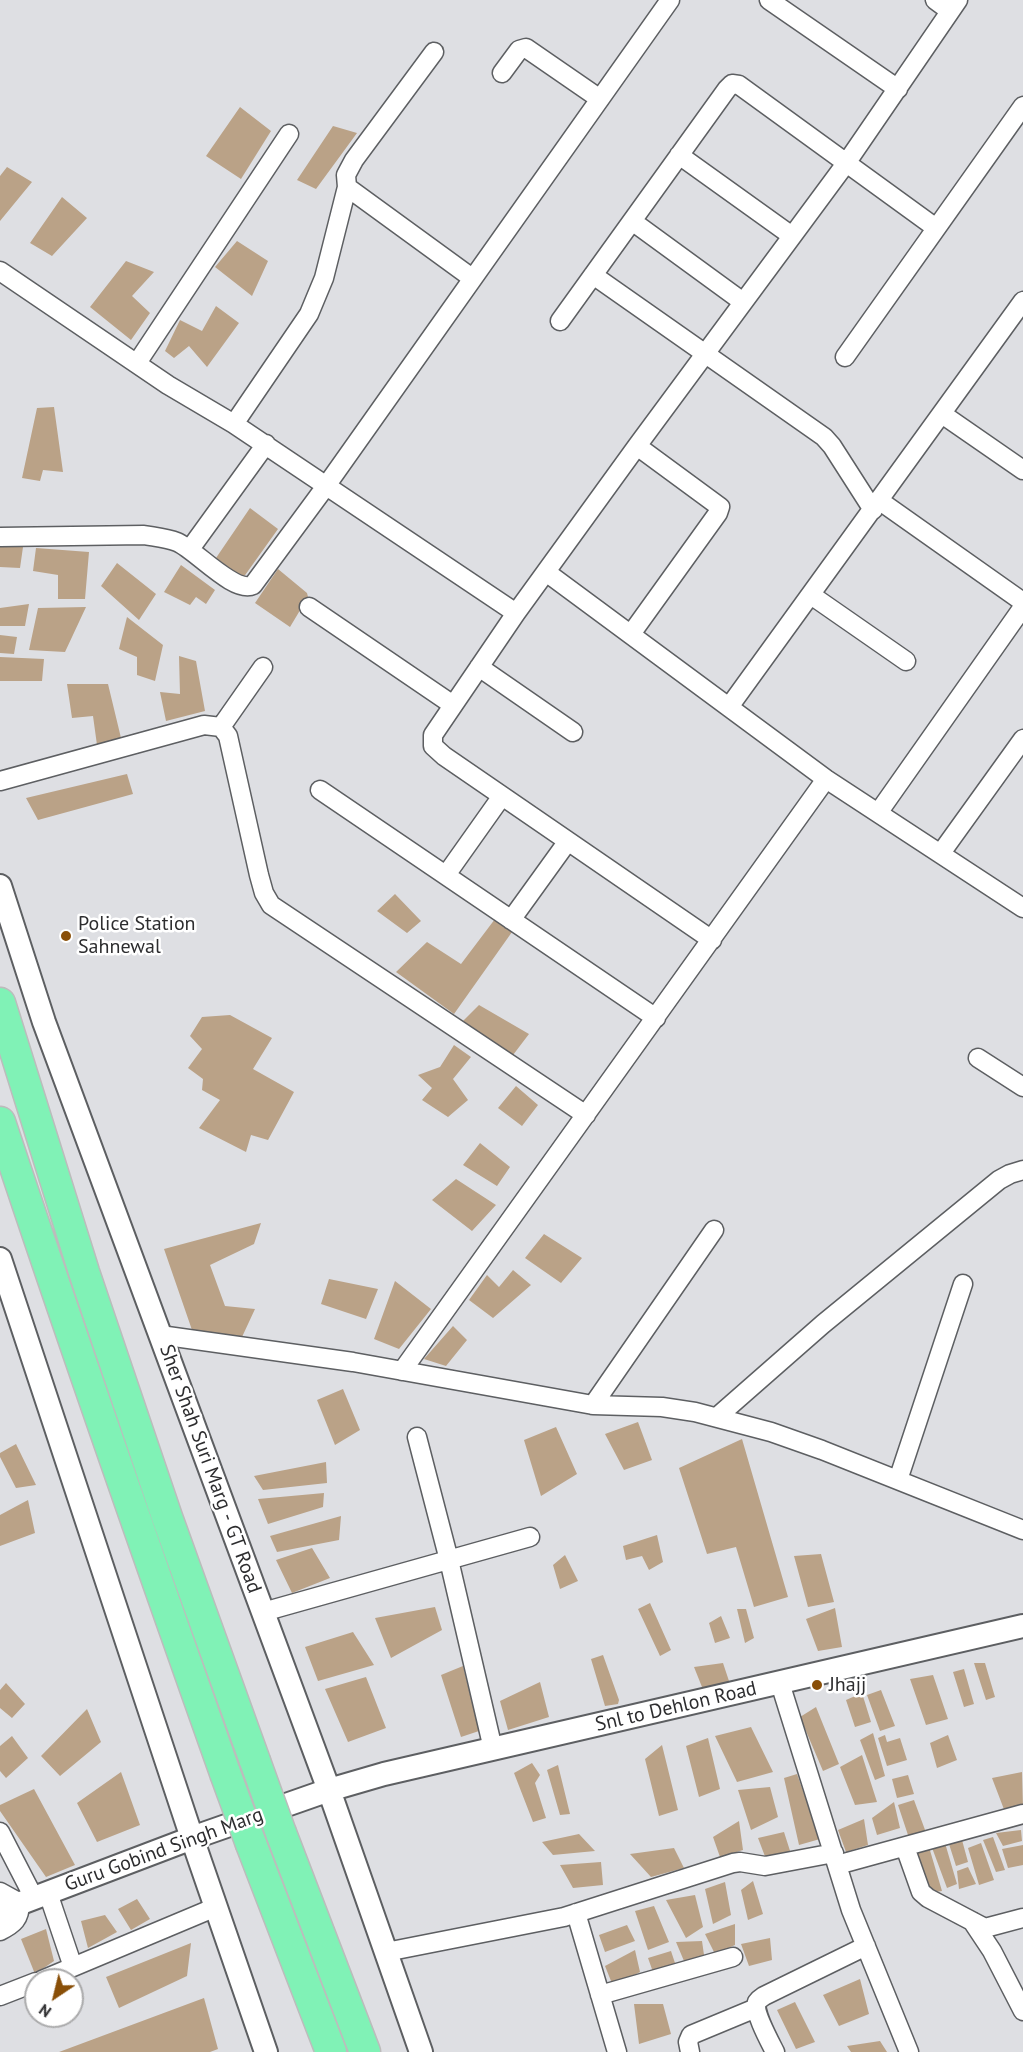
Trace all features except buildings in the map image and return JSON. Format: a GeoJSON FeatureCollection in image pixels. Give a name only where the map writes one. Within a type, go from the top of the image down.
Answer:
{"type":"FeatureCollection","features":[{"type":"Feature","properties":{"kind":"highway"},"geometry":{"type":"LineString","coordinates":[[0,1003],[84,1272],[167,1517],[281,1833],[365,2052]]}},
{"type":"Feature","properties":{"kind":"highway"},"geometry":{"type":"LineString","coordinates":[[0,1122],[52,1282],[137,1528],[225,1773],[331,2052]]}},
{"type":"Feature","properties":{"kind":"street"},"geometry":{"type":"LineString","coordinates":[[0,537],[144,535],[176,542],[190,549],[232,582],[249,587],[261,575],[326,486],[670,0]]}},
{"type":"Feature","properties":{"kind":"street"},"geometry":{"type":"LineString","coordinates":[[769,0],[898,88]]}},
{"type":"Feature","properties":{"kind":"street"},"geometry":{"type":"LineString","coordinates":[[712,940],[444,756],[433,746],[433,735],[516,613],[704,354],[848,162],[954,6],[935,0]]}},
{"type":"Feature","properties":{"kind":"street"},"geometry":{"type":"LineString","coordinates":[[502,73],[519,50],[526,48],[600,99]]}},
{"type":"Feature","properties":{"kind":"street"},"geometry":{"type":"LineString","coordinates":[[234,424],[309,314],[324,278],[346,187],[346,175],[354,160],[434,52]]}},
{"type":"Feature","properties":{"kind":"street"},"geometry":{"type":"LineString","coordinates":[[560,321],[727,89],[735,84],[848,162],[936,228]]}},
{"type":"Feature","properties":{"kind":"street"},"geometry":{"type":"LineString","coordinates":[[845,357],[1023,106]]}},
{"type":"Feature","properties":{"kind":"street"},"geometry":{"type":"LineString","coordinates":[[137,363],[289,134]]}},
{"type":"Feature","properties":{"kind":"street"},"geometry":{"type":"LineString","coordinates":[[679,155],[792,236]]}},
{"type":"Feature","properties":{"kind":"street"},"geometry":{"type":"LineString","coordinates":[[346,187],[472,278]]}},
{"type":"Feature","properties":{"kind":"street"},"geometry":{"type":"LineString","coordinates":[[632,221],[743,302]]}},
{"type":"Feature","properties":{"kind":"street"},"geometry":{"type":"LineString","coordinates":[[0,271],[190,399],[266,444],[516,613]]}},
{"type":"Feature","properties":{"kind":"street"},"geometry":{"type":"LineString","coordinates":[[593,275],[824,437],[876,506],[1023,602]]}},
{"type":"Feature","properties":{"kind":"street"},"geometry":{"type":"LineString","coordinates":[[729,707],[1023,301]]}},
{"type":"Feature","properties":{"kind":"street"},"geometry":{"type":"LineString","coordinates":[[942,414],[1023,470]]}},
{"type":"Feature","properties":{"kind":"street"},"geometry":{"type":"LineString","coordinates":[[190,549],[266,444]]}},
{"type":"Feature","properties":{"kind":"street"},"geometry":{"type":"LineString","coordinates":[[630,634],[718,513],[720,507],[637,446]]}},
{"type":"Feature","properties":{"kind":"street"},"geometry":{"type":"LineString","coordinates":[[546,572],[826,779],[1023,908]]}},
{"type":"Feature","properties":{"kind":"street"},"geometry":{"type":"LineString","coordinates":[[812,595],[906,661]]}},
{"type":"Feature","properties":{"kind":"street"},"geometry":{"type":"LineString","coordinates":[[309,607],[453,705]]}},
{"type":"Feature","properties":{"kind":"street"},"geometry":{"type":"LineString","coordinates":[[878,813],[1023,607]]}},
{"type":"Feature","properties":{"kind":"street"},"geometry":{"type":"LineString","coordinates":[[221,727],[263,667]]}},
{"type":"Feature","properties":{"kind":"street"},"geometry":{"type":"LineString","coordinates":[[479,667],[573,732]]}},
{"type":"Feature","properties":{"kind":"street"},"geometry":{"type":"LineString","coordinates":[[0,781],[204,725],[221,727],[228,736],[259,875],[264,893],[271,905],[586,1115]]}},
{"type":"Feature","properties":{"kind":"street"},"geometry":{"type":"LineString","coordinates":[[941,853],[1023,739]]}},
{"type":"Feature","properties":{"kind":"street"},"geometry":{"type":"LineString","coordinates":[[402,1371],[826,779]]}},
{"type":"Feature","properties":{"kind":"street"},"geometry":{"type":"LineString","coordinates":[[320,790],[656,1018]]}},
{"type":"Feature","properties":{"kind":"street"},"geometry":{"type":"LineString","coordinates":[[446,875],[502,796]]}},
{"type":"Feature","properties":{"kind":"street"},"geometry":{"type":"LineString","coordinates":[[511,920],[568,841]]}},
{"type":"Feature","properties":{"kind":"street","name":"Sher Shah Suri Marg - GT Road"},"geometry":{"type":"LineString","coordinates":[[0,886],[44,1022],[329,1790],[421,2052]]}},
{"type":"Feature","properties":{"kind":"street"},"geometry":{"type":"LineString","coordinates":[[978,1058],[1023,1087]]}},
{"type":"Feature","properties":{"kind":"street"},"geometry":{"type":"LineString","coordinates":[[717,1417],[823,1324],[999,1180],[1021,1167]]}},
{"type":"Feature","properties":{"kind":"street"},"geometry":{"type":"LineString","coordinates":[[593,1405],[714,1230]]}},
{"type":"Feature","properties":{"kind":"street"},"geometry":{"type":"LineString","coordinates":[[0,1259],[5,1292],[266,2052]]}},
{"type":"Feature","properties":{"kind":"street"},"geometry":{"type":"LineString","coordinates":[[898,1480],[963,1284]]}},
{"type":"Feature","properties":{"kind":"street"},"geometry":{"type":"LineString","coordinates":[[160,1335],[402,1371],[593,1405],[662,1407],[717,1417],[771,1432],[1023,1530]]}},
{"type":"Feature","properties":{"kind":"street"},"geometry":{"type":"LineString","coordinates":[[417,1437],[494,1749]]}},
{"type":"Feature","properties":{"kind":"street"},"geometry":{"type":"LineString","coordinates":[[263,1612],[530,1537]]}},
{"type":"Feature","properties":{"kind":"street","name":"Snl to Dehlon Road"},"geometry":{"type":"LineString","coordinates":[[329,1790],[384,1774],[1023,1626]]}},
{"type":"Feature","properties":{"kind":"street"},"geometry":{"type":"LineString","coordinates":[[780,1683],[850,1910],[909,2052]]}},
{"type":"Feature","properties":{"kind":"street","name":"Guru Gobind Singh Marg"},"geometry":{"type":"LineString","coordinates":[[15,1905],[192,1838],[329,1790]]}},
{"type":"Feature","properties":{"kind":"street"},"geometry":{"type":"LineString","coordinates":[[386,1952],[576,1913],[733,1863],[765,1866],[836,1859],[905,1846],[1023,1814]]}},
{"type":"Feature","properties":{"kind":"street"},"geometry":{"type":"LineString","coordinates":[[0,1832],[15,1905],[73,1967],[216,1907]]}},
{"type":"Feature","properties":{"kind":"street"},"geometry":{"type":"LineString","coordinates":[[905,1846],[921,1892],[928,1898],[972,1920],[981,1927],[989,1928],[1023,1918]]}},
{"type":"Feature","properties":{"kind":"street"},"geometry":{"type":"LineString","coordinates":[[576,1913],[617,2052]]}},
{"type":"Feature","properties":{"kind":"street"},"geometry":{"type":"LineString","coordinates":[[972,1920],[992,1951],[1023,2011]]}},
{"type":"Feature","properties":{"kind":"street"},"geometry":{"type":"LineString","coordinates":[[774,2052],[756,2008],[758,2001],[866,1946]]}},
{"type":"Feature","properties":{"kind":"street"},"geometry":{"type":"LineString","coordinates":[[600,1995],[733,1958]]}},
{"type":"Feature","properties":{"kind":"street"},"geometry":{"type":"LineString","coordinates":[[0,1996],[24,1987]]}},
{"type":"Feature","properties":{"kind":"street"},"geometry":{"type":"LineString","coordinates":[[690,2052],[688,2042],[691,2035],[756,2008]]}},
{"type":"Feature","properties":{"kind":"place","name":"Police Station Sahnewal"},"geometry":{"type":"Point","coordinates":[66,936]}},
{"type":"Feature","properties":{"kind":"place","name":"Jhajj"},"geometry":{"type":"Point","coordinates":[817,1685]}}]}
